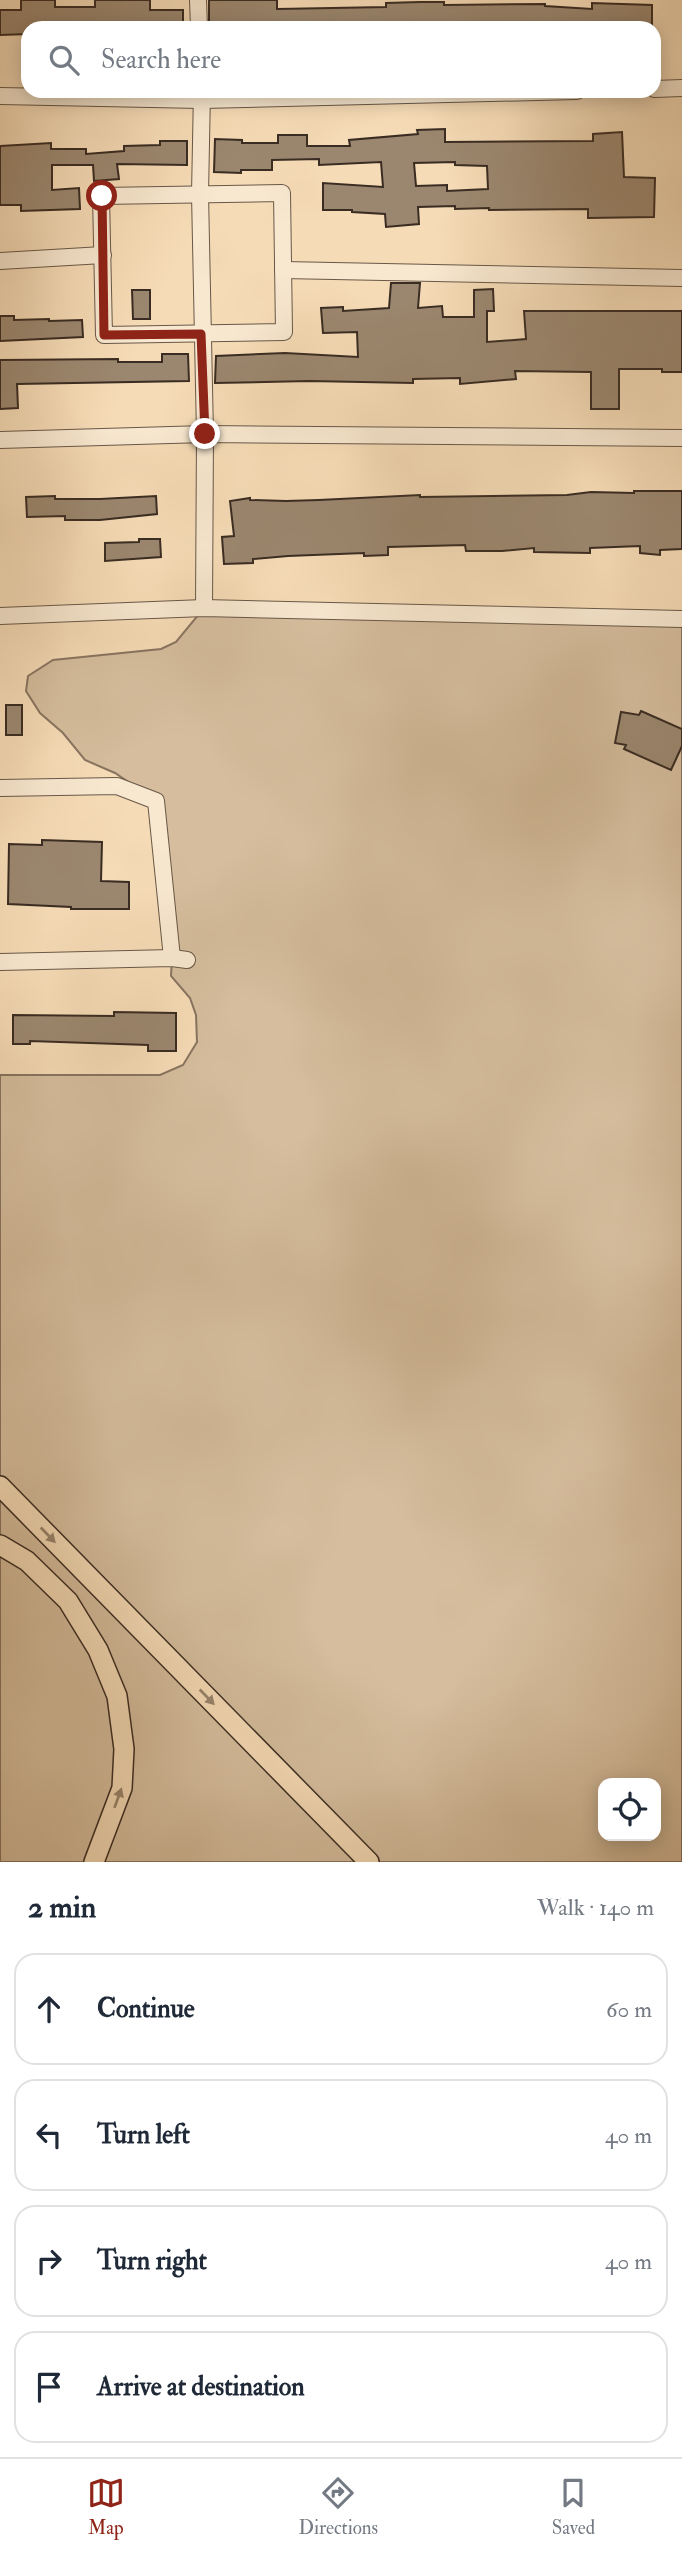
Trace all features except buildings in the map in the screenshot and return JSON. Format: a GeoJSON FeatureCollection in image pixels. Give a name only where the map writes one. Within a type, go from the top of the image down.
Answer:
{"type":"FeatureCollection","features":[{"type":"Feature","properties":{"kind":"main road"},"geometry":{"type":"LineString","coordinates":[[0,1486],[369,1862]]}},
{"type":"Feature","properties":{"kind":"main road"},"geometry":{"type":"LineString","coordinates":[[0,1545],[27,1561],[68,1601],[99,1650],[117,1696],[124,1749],[122,1788],[94,1862]]}},
{"type":"Feature","properties":{"kind":"street"},"geometry":{"type":"LineString","coordinates":[[198,0],[199,21]]}},
{"type":"Feature","properties":{"kind":"street"},"geometry":{"type":"LineString","coordinates":[[661,89],[682,88]]}},
{"type":"Feature","properties":{"kind":"street"},"geometry":{"type":"LineString","coordinates":[[0,96],[21,96]]}},
{"type":"Feature","properties":{"kind":"street"},"geometry":{"type":"LineString","coordinates":[[202,98],[200,194],[205,434],[204,608]]}},
{"type":"Feature","properties":{"kind":"street"},"geometry":{"type":"LineString","coordinates":[[282,193],[284,332],[104,335],[102,196],[200,194],[282,193]]}},
{"type":"Feature","properties":{"kind":"street"},"geometry":{"type":"LineString","coordinates":[[0,261],[103,255]]}},
{"type":"Feature","properties":{"kind":"street"},"geometry":{"type":"LineString","coordinates":[[283,270],[682,278]]}},
{"type":"Feature","properties":{"kind":"street"},"geometry":{"type":"LineString","coordinates":[[0,440],[205,434],[682,438]]}},
{"type":"Feature","properties":{"kind":"street"},"geometry":{"type":"LineString","coordinates":[[0,615],[204,608],[682,619]]}},
{"type":"Feature","properties":{"kind":"street"},"geometry":{"type":"LineString","coordinates":[[0,788],[117,786],[156,801],[179,959],[0,962]]}},
{"type":"Feature","properties":{"kind":"shaded area"},"geometry":{"type":"Polygon","coordinates":[[[204,608],[682,619],[682,1862],[0,1862],[0,1075],[160,1075],[183,1065],[197,1042],[196,1015],[190,998],[171,976],[172,958],[156,801],[115,773],[85,760],[63,733],[40,713],[26,691],[28,676],[53,660],[161,649],[176,642],[204,608]]]}},
{"type":"Feature","properties":{"kind":"route"},"geometry":{"type":"LineString","coordinates":[[102,196],[104,335],[201,334],[205,434]]}}]}
